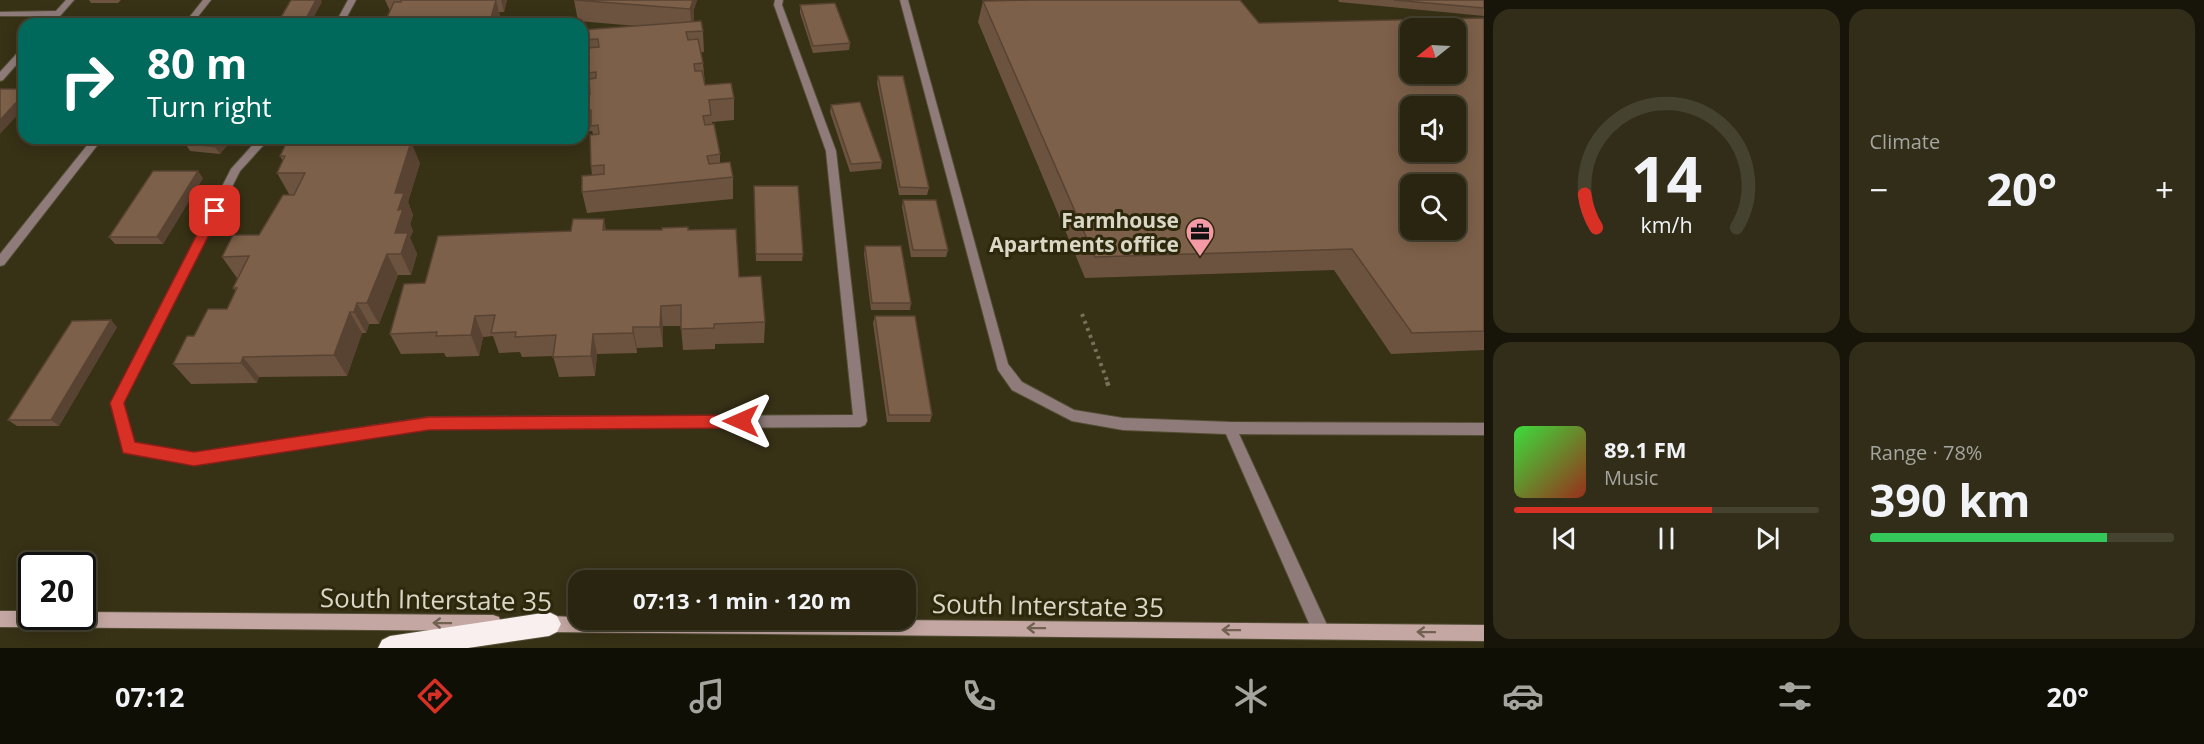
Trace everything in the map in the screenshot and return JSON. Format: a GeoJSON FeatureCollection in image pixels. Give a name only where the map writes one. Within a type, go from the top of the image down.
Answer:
{"type":"FeatureCollection","features":[{"type":"Feature","properties":{"kind":"highway"},"geometry":{"type":"LineString","coordinates":[[390,648],[549,624]]}},
{"type":"Feature","properties":{"kind":"main road","name":"South Interstate 35"},"geometry":{"type":"LineString","coordinates":[[0,618],[1484,633]]}},
{"type":"Feature","properties":{"kind":"street"},"geometry":{"type":"LineString","coordinates":[[53,18],[70,0]]}},
{"type":"Feature","properties":{"kind":"street"},"geometry":{"type":"LineString","coordinates":[[193,18],[207,0]]}},
{"type":"Feature","properties":{"kind":"street"},"geometry":{"type":"LineString","coordinates":[[342,18],[352,0]]}},
{"type":"Feature","properties":{"kind":"street"},"geometry":{"type":"LineString","coordinates":[[259,144],[236,169],[117,403],[129,448],[194,459],[429,423],[860,421],[831,151],[778,5],[779,0]]}},
{"type":"Feature","properties":{"kind":"street"},"geometry":{"type":"LineString","coordinates":[[903,0],[1002,366],[1017,386],[1072,415],[1123,424],[1230,428],[1484,429]]}},
{"type":"Feature","properties":{"kind":"street"},"geometry":{"type":"LineString","coordinates":[[0,14],[57,13]]}},
{"type":"Feature","properties":{"kind":"street"},"geometry":{"type":"LineString","coordinates":[[0,78],[18,58]]}},
{"type":"Feature","properties":{"kind":"street"},"geometry":{"type":"LineString","coordinates":[[0,262],[93,144]]}},
{"type":"Feature","properties":{"kind":"street"},"geometry":{"type":"LineString","coordinates":[[1230,428],[1321,631]]}},
{"type":"Feature","properties":{"kind":"path"},"geometry":{"type":"LineString","coordinates":[[1082,314],[1110,387]]}},
{"type":"Feature","properties":{"kind":"building"},"geometry":{"type":"Polygon","coordinates":[[[291,0],[316,0],[306,18],[280,18],[291,0]]]}},
{"type":"Feature","properties":{"kind":"building"},"geometry":{"type":"Polygon","coordinates":[[[401,0],[496,0],[491,18],[387,18],[394,2],[401,2],[401,0]]]}},
{"type":"Feature","properties":{"kind":"building"},"geometry":{"type":"Polygon","coordinates":[[[575,0],[693,0],[690,9],[575,0]]]}},
{"type":"Feature","properties":{"kind":"building"},"geometry":{"type":"Polygon","coordinates":[[[1240,0],[1259,23],[1400,20],[1400,84],[1466,84],[1466,18],[1484,18],[1484,331],[1412,333],[1352,249],[1095,257],[983,1],[1240,0]]]}},
{"type":"Feature","properties":{"kind":"building"},"geometry":{"type":"Polygon","coordinates":[[[1394,0],[1484,0],[1484,8],[1394,0]]]}},
{"type":"Feature","properties":{"kind":"building"},"geometry":{"type":"Polygon","coordinates":[[[835,3],[850,43],[813,46],[800,5],[835,3]]]}},
{"type":"Feature","properties":{"kind":"building"},"geometry":{"type":"Polygon","coordinates":[[[701,21],[703,31],[686,32],[688,40],[698,39],[703,63],[694,64],[695,71],[702,71],[705,85],[731,83],[734,98],[709,100],[711,115],[703,116],[705,125],[714,124],[720,154],[707,156],[709,164],[730,162],[733,177],[582,192],[582,176],[604,174],[604,165],[591,166],[590,135],[599,134],[598,125],[591,126],[591,110],[588,110],[589,79],[596,78],[596,72],[588,73],[588,48],[599,47],[598,39],[588,40],[588,30],[701,21]]]}},
{"type":"Feature","properties":{"kind":"building"},"geometry":{"type":"Polygon","coordinates":[[[878,76],[903,76],[929,188],[900,187],[878,76]]]}},
{"type":"Feature","properties":{"kind":"building"},"geometry":{"type":"Polygon","coordinates":[[[0,89],[18,89],[18,100],[0,120],[0,89]]]}},
{"type":"Feature","properties":{"kind":"building"},"geometry":{"type":"Polygon","coordinates":[[[860,102],[882,162],[851,164],[831,105],[860,102]]]}},
{"type":"Feature","properties":{"kind":"building"},"geometry":{"type":"Polygon","coordinates":[[[192,144],[218,144],[215,147],[192,144]]]}},
{"type":"Feature","properties":{"kind":"building"},"geometry":{"type":"Polygon","coordinates":[[[286,144],[410,144],[395,193],[404,193],[398,210],[403,209],[395,233],[408,233],[401,254],[387,254],[367,303],[357,303],[354,312],[350,312],[334,355],[243,357],[241,363],[173,364],[187,336],[194,336],[208,309],[227,309],[237,288],[233,288],[249,256],[222,257],[233,235],[259,235],[283,195],[294,195],[305,173],[277,173],[285,156],[280,156],[286,144]]]}},
{"type":"Feature","properties":{"kind":"building"},"geometry":{"type":"Polygon","coordinates":[[[153,171],[198,171],[157,237],[109,237],[153,171]]]}},
{"type":"Feature","properties":{"kind":"building"},"geometry":{"type":"Polygon","coordinates":[[[754,186],[798,186],[803,254],[756,254],[754,186]]]}},
{"type":"Feature","properties":{"kind":"building"},"geometry":{"type":"Polygon","coordinates":[[[903,200],[936,200],[948,250],[913,250],[903,200]]]}},
{"type":"Feature","properties":{"kind":"building"},"geometry":{"type":"Polygon","coordinates":[[[573,219],[604,219],[603,230],[662,230],[662,228],[688,227],[688,230],[736,229],[739,277],[761,276],[765,322],[714,324],[714,328],[681,329],[681,305],[661,306],[660,327],[633,327],[633,333],[593,334],[591,356],[553,357],[556,335],[515,337],[516,332],[491,333],[495,315],[475,316],[471,335],[436,336],[437,332],[390,334],[404,284],[425,283],[438,236],[571,231],[573,219]]]}},
{"type":"Feature","properties":{"kind":"building"},"geometry":{"type":"Polygon","coordinates":[[[865,246],[901,246],[911,303],[872,303],[865,246]]]}},
{"type":"Feature","properties":{"kind":"building"},"geometry":{"type":"Polygon","coordinates":[[[875,316],[915,316],[932,415],[889,415],[875,316]]]}},
{"type":"Feature","properties":{"kind":"building"},"geometry":{"type":"Polygon","coordinates":[[[111,320],[51,420],[8,420],[72,321],[111,320]]]}},
{"type":"Feature","properties":{"kind":"place","name":"Farmhouse Apartments office"},"geometry":{"type":"Point","coordinates":[1200,258]}},
{"type":"Feature","properties":{"kind":"route"},"geometry":{"type":"LineString","coordinates":[[215,211],[117,403],[129,448],[194,459],[429,423],[741,421]]}}]}
